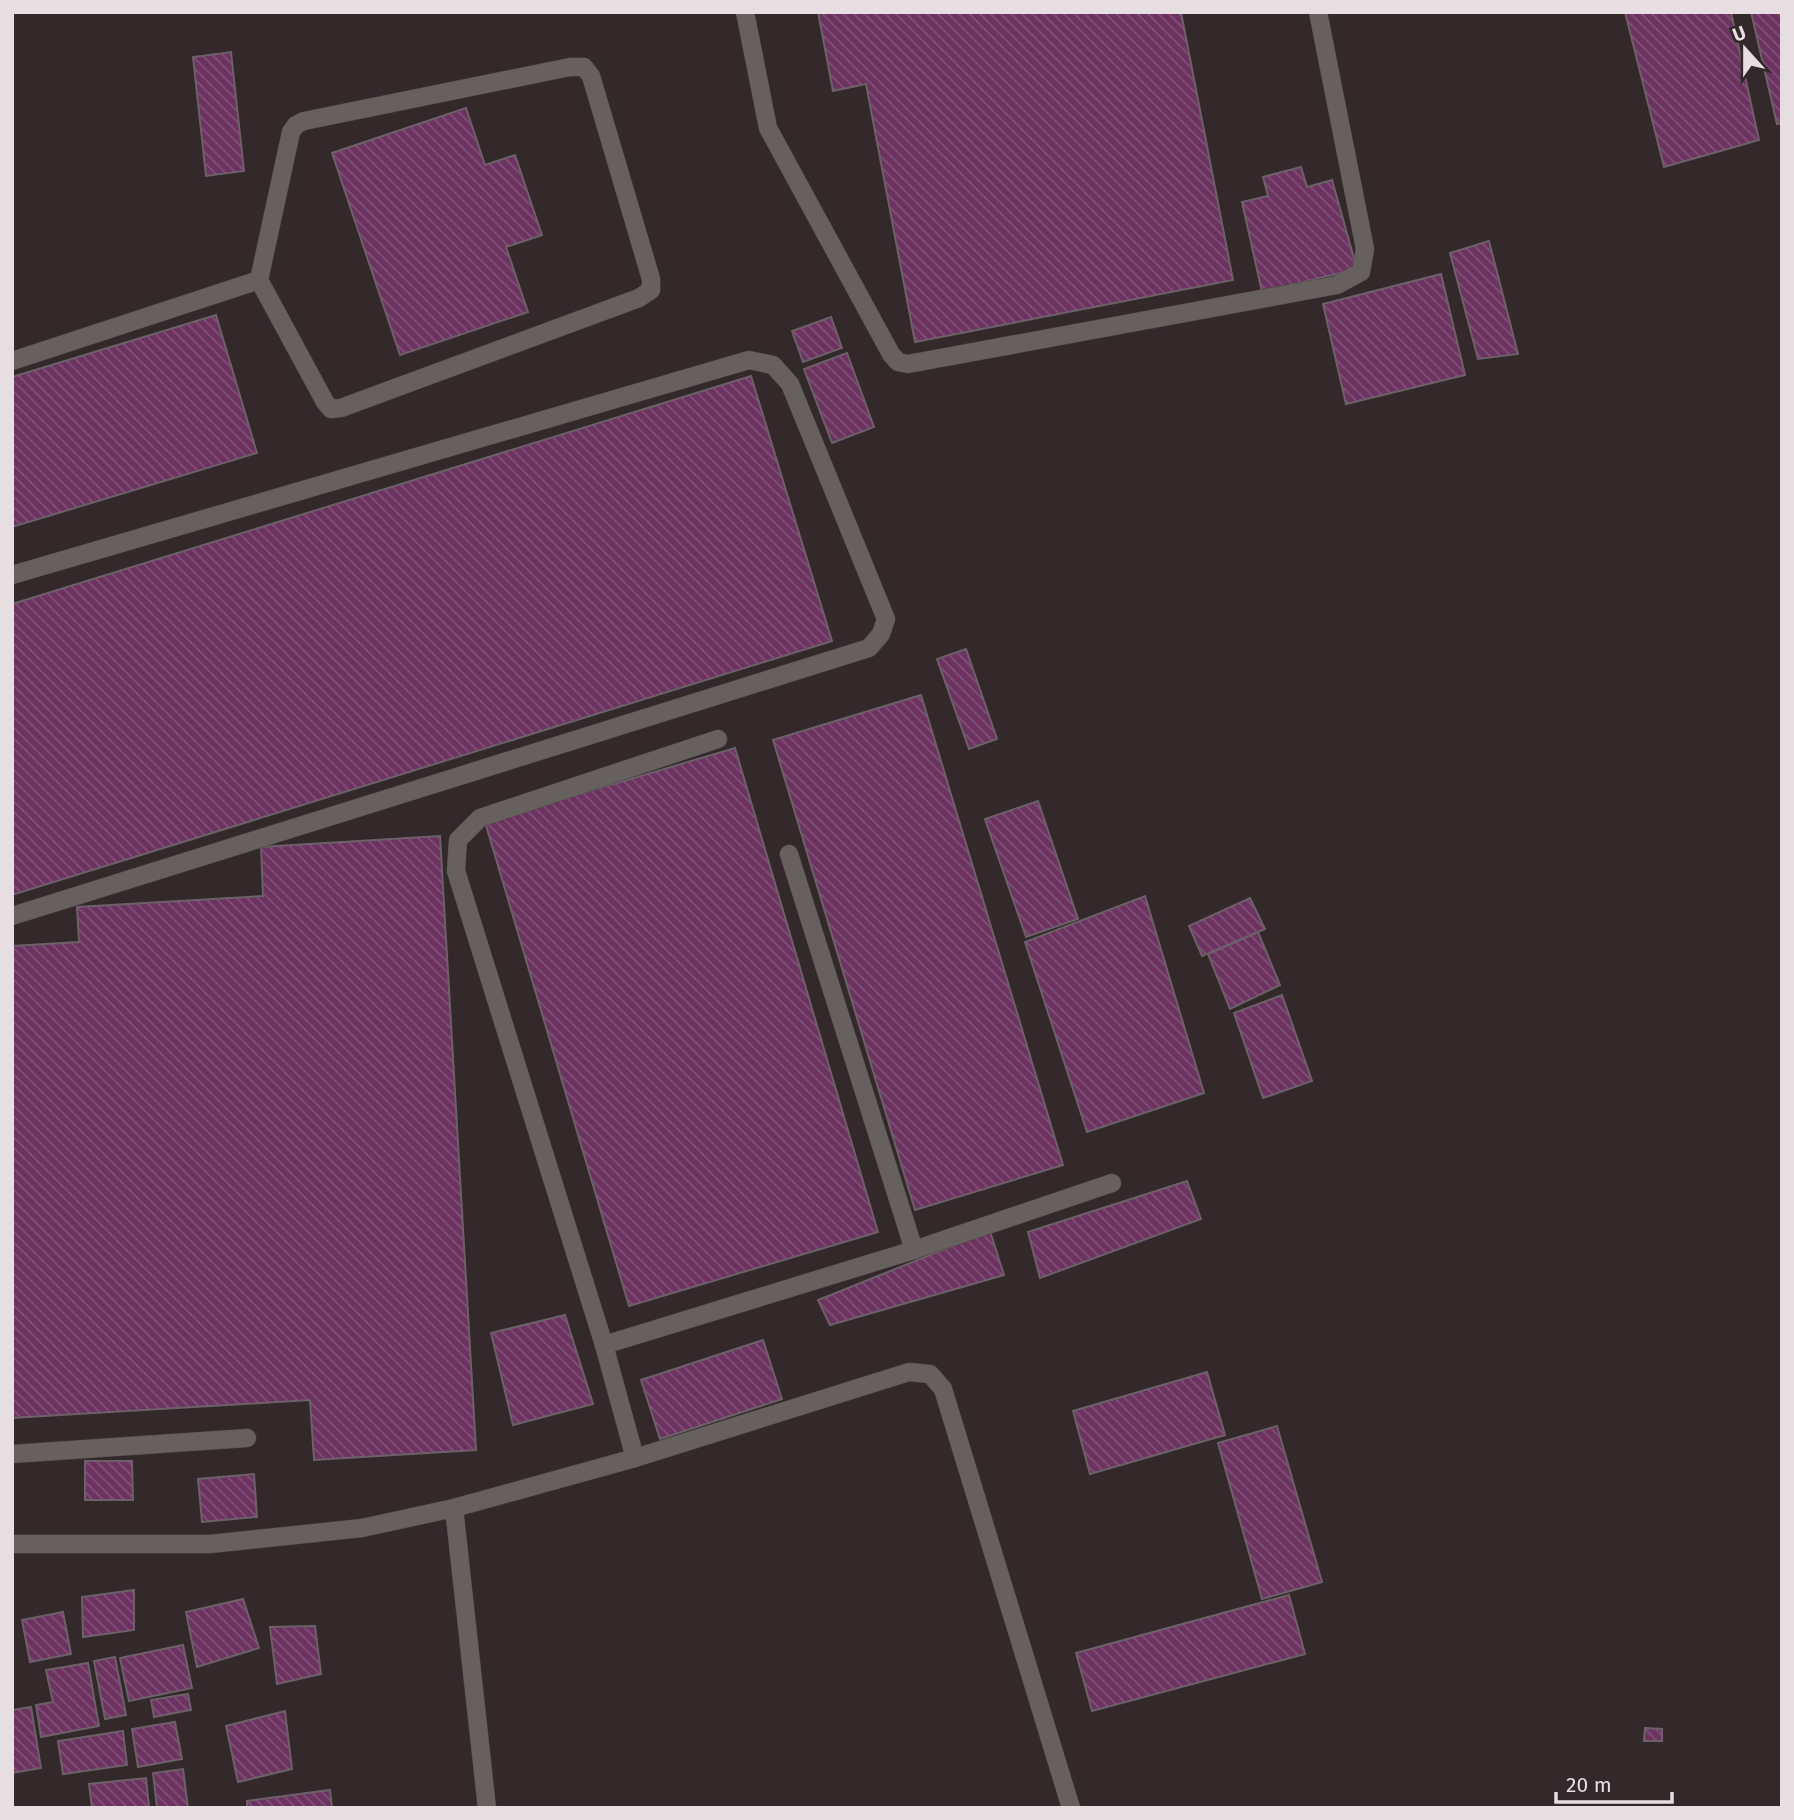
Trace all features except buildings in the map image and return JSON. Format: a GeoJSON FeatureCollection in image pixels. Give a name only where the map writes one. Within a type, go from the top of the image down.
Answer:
{"type":"FeatureCollection","features":[{"type":"Feature","properties":{"kind":"street"},"geometry":{"type":"LineString","coordinates":[[745,12],[768,128],[891,354],[898,362],[908,364],[1336,285],[1361,272],[1365,249],[1318,12]]}},
{"type":"Feature","properties":{"kind":"street"},"geometry":{"type":"LineString","coordinates":[[570,67],[584,67],[591,76],[651,279],[651,290],[626,303],[341,408],[331,408],[325,402],[260,280],[291,132],[296,125],[304,121],[570,67]]}},
{"type":"Feature","properties":{"kind":"street"},"geometry":{"type":"LineString","coordinates":[[12,361],[260,280]]}},
{"type":"Feature","properties":{"kind":"street"},"geometry":{"type":"LineString","coordinates":[[12,575],[749,360],[773,365],[790,384],[886,619],[881,635],[869,648],[12,916]]}},
{"type":"Feature","properties":{"kind":"street"},"geometry":{"type":"LineString","coordinates":[[635,1458],[604,1345],[456,872],[458,840],[480,818],[718,739]]}},
{"type":"Feature","properties":{"kind":"street"},"geometry":{"type":"LineString","coordinates":[[789,853],[914,1250]]}},
{"type":"Feature","properties":{"kind":"street"},"geometry":{"type":"LineString","coordinates":[[604,1345],[914,1250],[1112,1183]]}},
{"type":"Feature","properties":{"kind":"street"},"geometry":{"type":"LineString","coordinates":[[12,1544],[210,1544],[362,1528],[454,1508],[635,1458],[909,1372],[930,1374],[943,1390],[1071,1808]]}},
{"type":"Feature","properties":{"kind":"street"},"geometry":{"type":"LineString","coordinates":[[12,1454],[247,1438]]}},
{"type":"Feature","properties":{"kind":"street"},"geometry":{"type":"LineString","coordinates":[[454,1508],[487,1808]]}}]}
